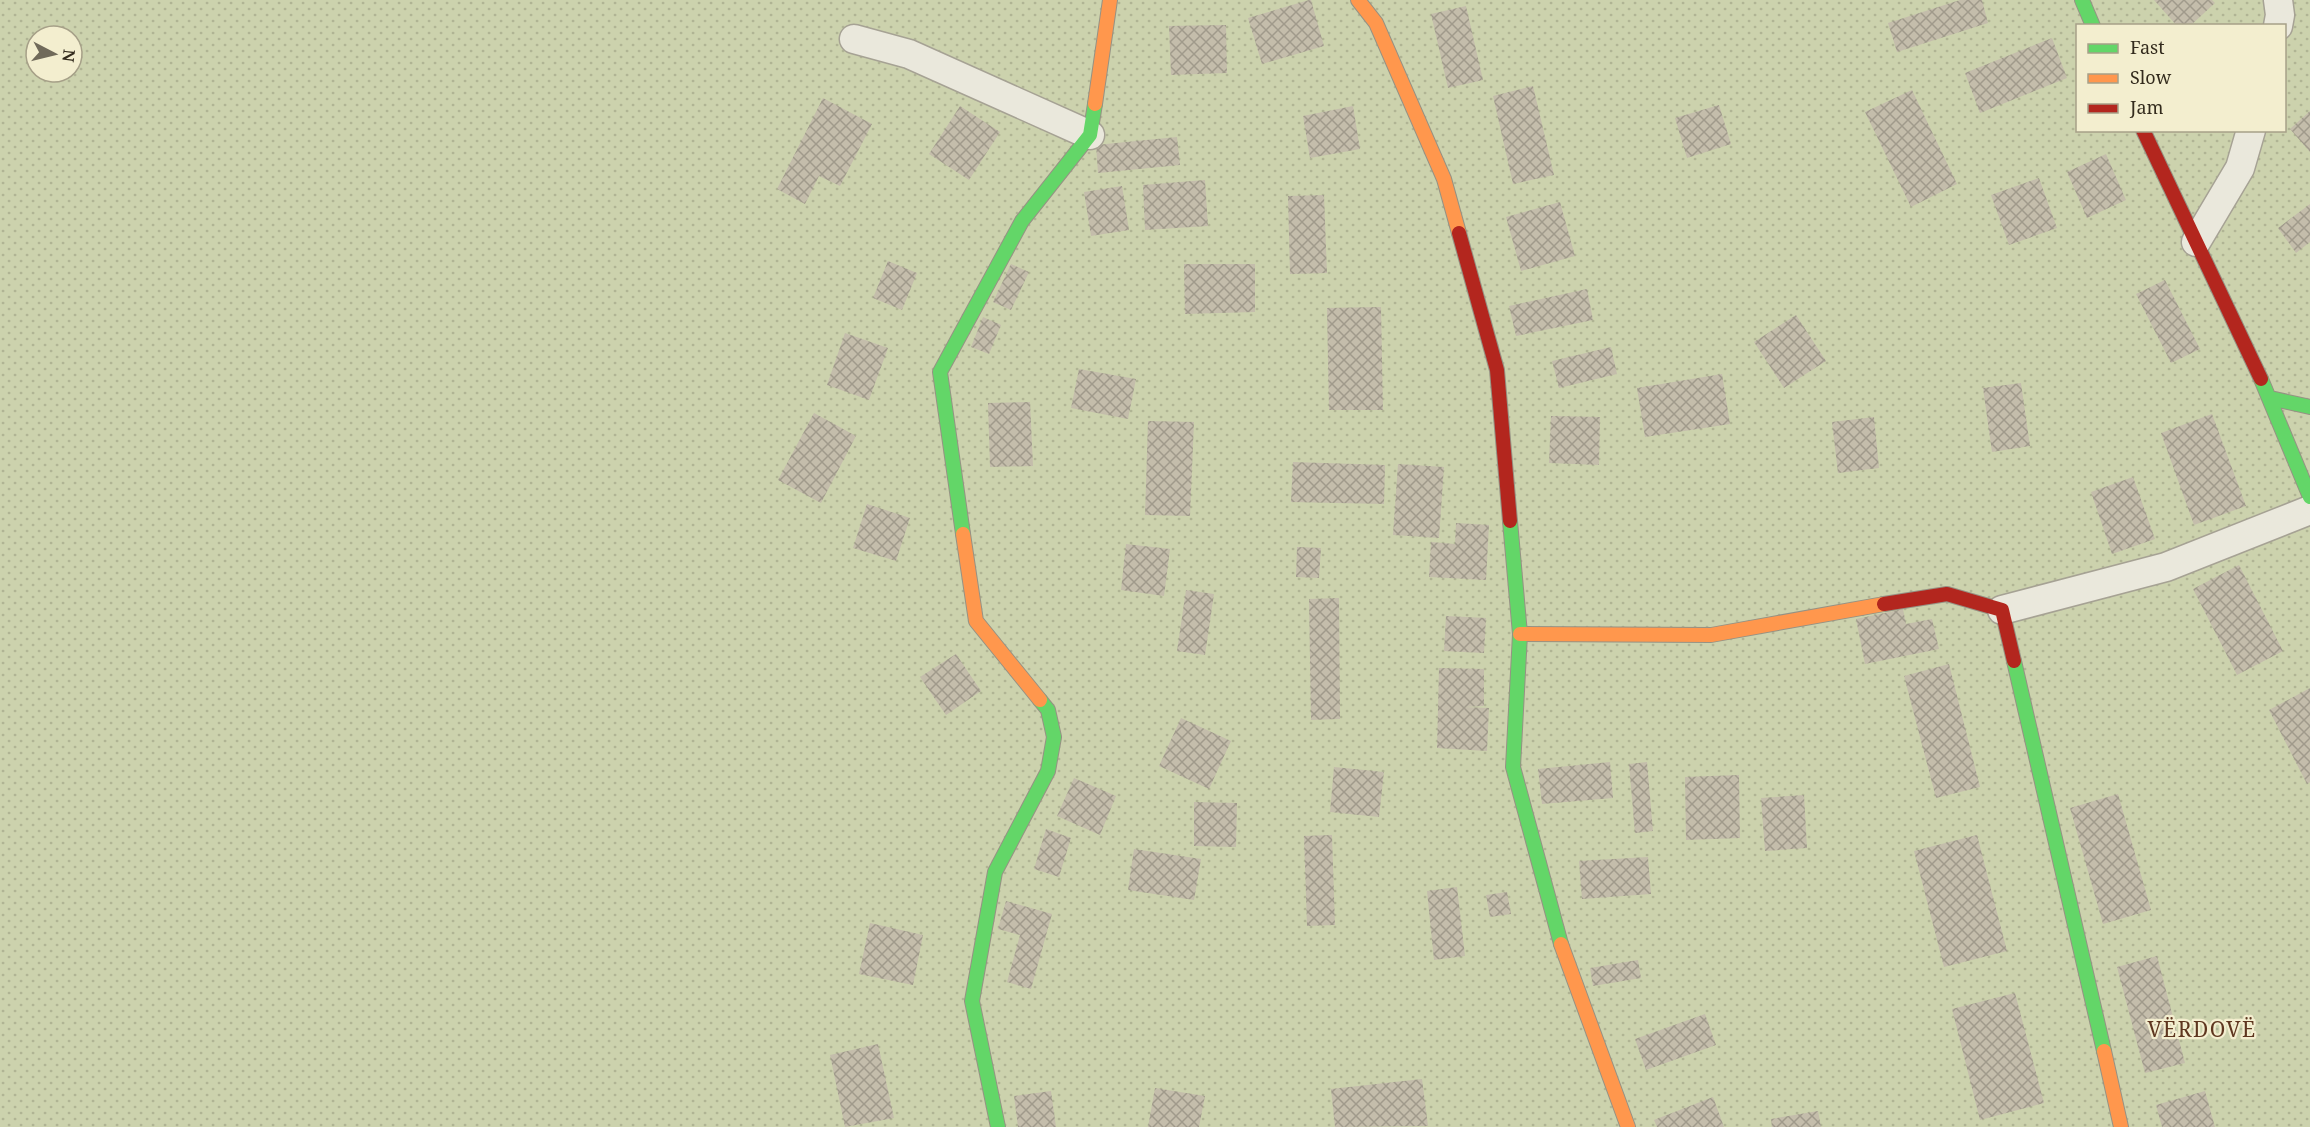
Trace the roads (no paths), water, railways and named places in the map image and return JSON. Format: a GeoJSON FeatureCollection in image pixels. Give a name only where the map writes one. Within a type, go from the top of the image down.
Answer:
{"type":"FeatureCollection","features":[{"type":"Feature","properties":{"kind":"street"},"geometry":{"type":"LineString","coordinates":[[998,1127],[972,1001],[994,872],[1048,771],[1054,736],[1048,710],[976,621],[940,372],[1022,221],[1090,135],[1110,0]]}},
{"type":"Feature","properties":{"kind":"street"},"geometry":{"type":"LineString","coordinates":[[1358,0],[1376,23],[1443,179],[1497,370],[1520,634],[1513,767],[1555,928],[1628,1127]]}},
{"type":"Feature","properties":{"kind":"street"},"geometry":{"type":"LineString","coordinates":[[2082,0],[2092,24]]}},
{"type":"Feature","properties":{"kind":"street"},"geometry":{"type":"LineString","coordinates":[[2278,0],[2278,24]]}},
{"type":"Feature","properties":{"kind":"street"},"geometry":{"type":"LineString","coordinates":[[854,39],[909,54],[1090,135]]}},
{"type":"Feature","properties":{"kind":"street"},"geometry":{"type":"LineString","coordinates":[[2144,132],[2270,398],[2310,497]]}},
{"type":"Feature","properties":{"kind":"street"},"geometry":{"type":"LineString","coordinates":[[2196,242],[2240,168],[2250,132]]}},
{"type":"Feature","properties":{"kind":"street"},"geometry":{"type":"LineString","coordinates":[[2270,398],[2310,407]]}},
{"type":"Feature","properties":{"kind":"street"},"geometry":{"type":"LineString","coordinates":[[1520,634],[1712,635],[1850,609],[1947,594],[2002,610],[2166,567],[2310,510]]}},
{"type":"Feature","properties":{"kind":"street"},"geometry":{"type":"LineString","coordinates":[[2002,610],[2121,1127]]}},
{"type":"Feature","properties":{"kind":"district","name":"VËRDOVË"},"geometry":{"type":"Point","coordinates":[2202,1030]}}]}
